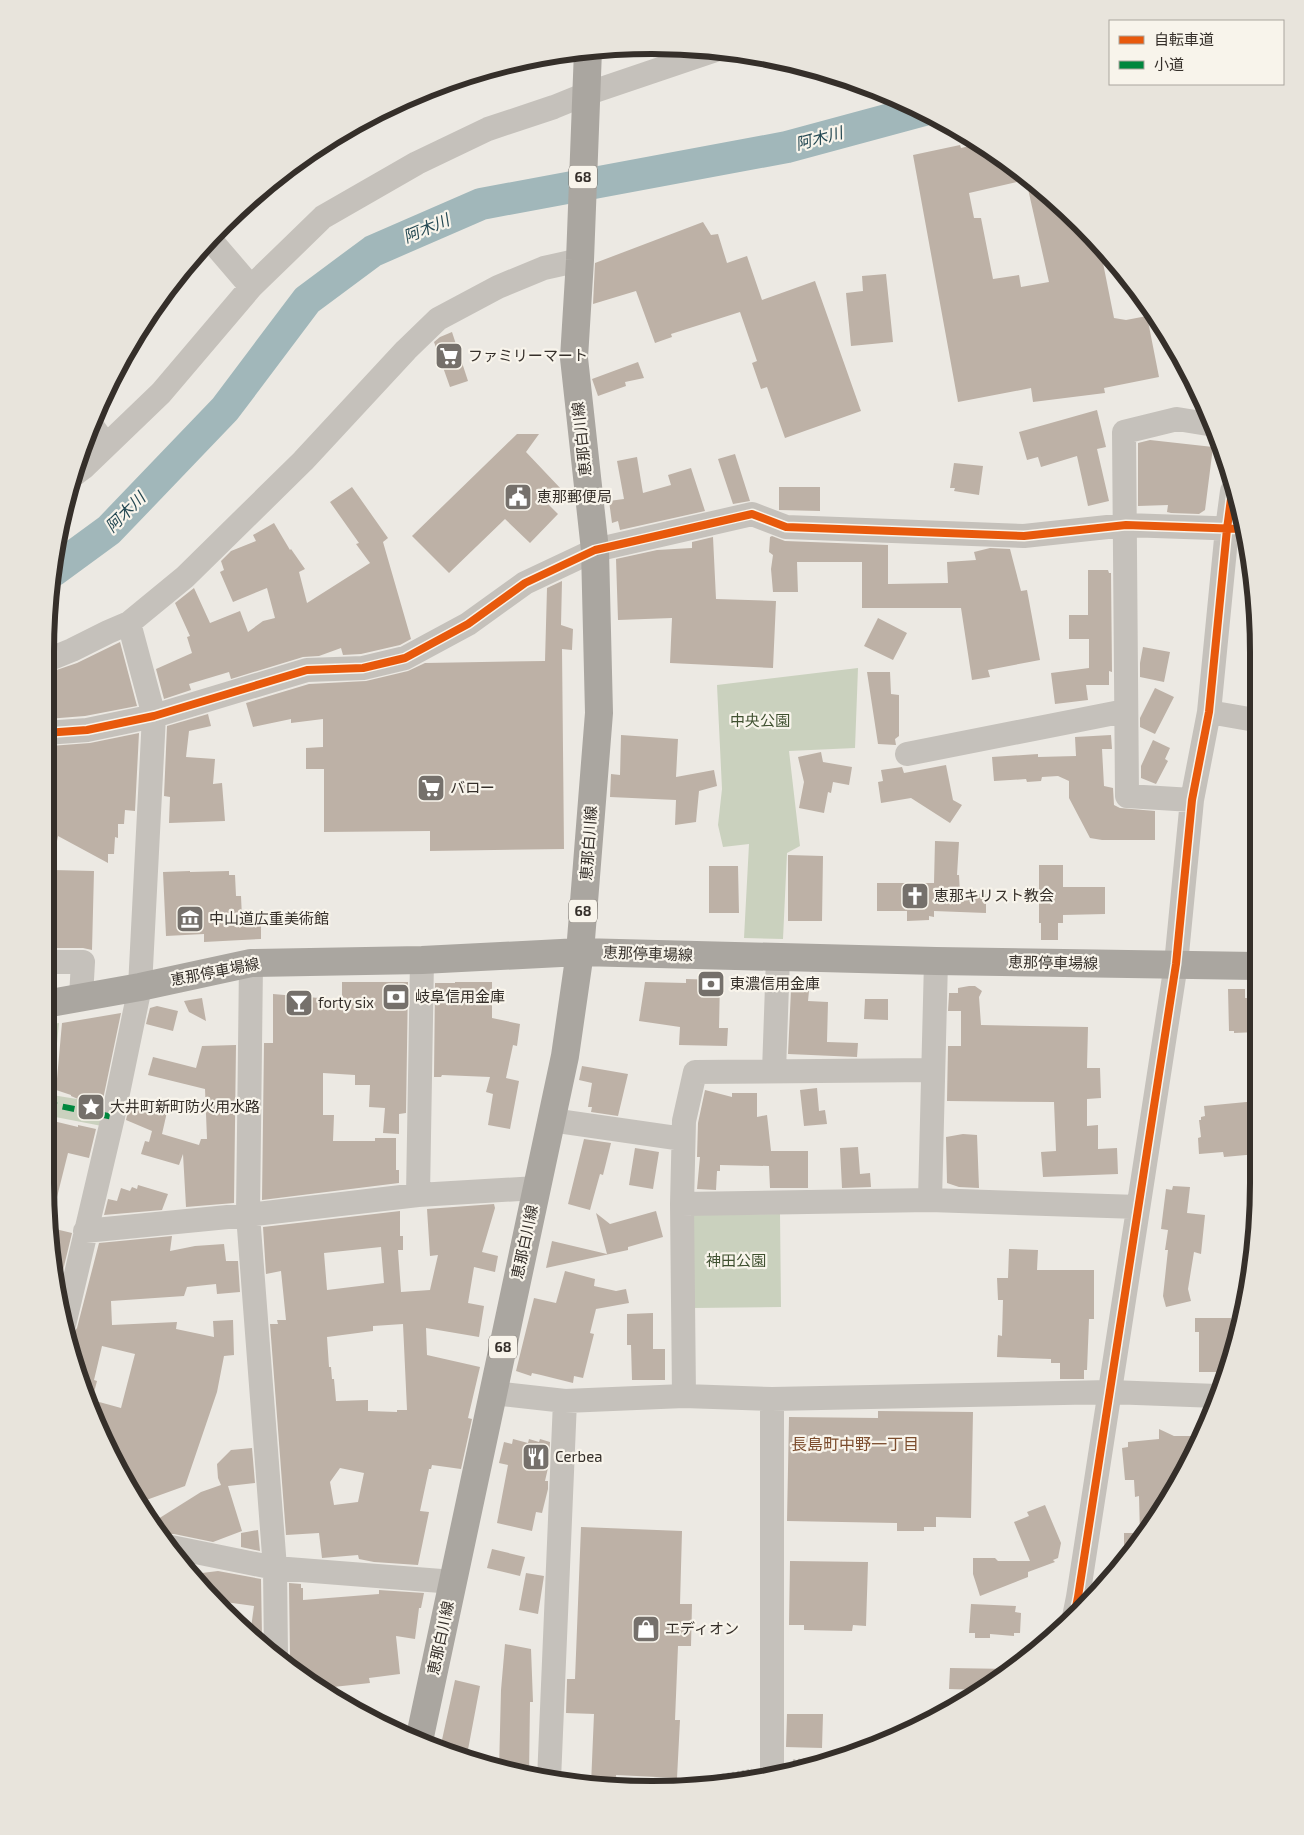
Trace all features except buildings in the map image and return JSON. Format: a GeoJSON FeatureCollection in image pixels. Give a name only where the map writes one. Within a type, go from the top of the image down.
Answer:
{"type":"FeatureCollection","features":[{"type":"Feature","properties":{"kind":"main road","name":"恵那白川線"},"geometry":{"type":"LineString","coordinates":[[420,1735],[565,1056],[580,952],[599,713],[595,550],[574,358],[580,260],[588,58]]}},
{"type":"Feature","properties":{"kind":"main road","name":"恵那停車場線"},"geometry":{"type":"LineString","coordinates":[[54,1002],[140,987],[251,963],[422,960],[580,952],[936,961],[1250,966]]}},
{"type":"Feature","properties":{"kind":"street"},"geometry":{"type":"LineString","coordinates":[[83,468],[161,393],[251,287],[323,217],[417,162],[488,129],[699,56]]}},
{"type":"Feature","properties":{"kind":"street"},"geometry":{"type":"LineString","coordinates":[[215,244],[251,287]]}},
{"type":"Feature","properties":{"kind":"street"},"geometry":{"type":"LineString","coordinates":[[54,657],[129,623],[185,577],[303,461],[406,350],[438,319],[498,287],[544,268],[580,260]]}},
{"type":"Feature","properties":{"kind":"street"},"geometry":{"type":"LineString","coordinates":[[1192,800],[1127,796],[1124,432],[1178,419],[1205,424]]}},
{"type":"Feature","properties":{"kind":"street"},"geometry":{"type":"LineString","coordinates":[[96,431],[106,445]]}},
{"type":"Feature","properties":{"kind":"street"},"geometry":{"type":"LineString","coordinates":[[1082,1599],[1110,1392],[1176,964],[1192,800],[1209,712],[1234,529],[1233,510]]}},
{"type":"Feature","properties":{"kind":"street"},"geometry":{"type":"LineString","coordinates":[[54,732],[87,730],[154,716],[307,670],[363,668],[405,658],[468,624],[525,582],[595,550],[752,514],[786,527],[1014,536],[1126,525],[1234,529]]}},
{"type":"Feature","properties":{"kind":"street"},"geometry":{"type":"LineString","coordinates":[[67,1310],[140,987],[154,716],[129,623]]}},
{"type":"Feature","properties":{"kind":"street"},"geometry":{"type":"LineString","coordinates":[[906,754],[1125,711]]}},
{"type":"Feature","properties":{"kind":"street"},"geometry":{"type":"LineString","coordinates":[[1209,712],[1250,719]]}},
{"type":"Feature","properties":{"kind":"street"},"geometry":{"type":"LineString","coordinates":[[774,1071],[778,957]]}},
{"type":"Feature","properties":{"kind":"street"},"geometry":{"type":"LineString","coordinates":[[418,1195],[422,960]]}},
{"type":"Feature","properties":{"kind":"street"},"geometry":{"type":"LineString","coordinates":[[930,1200],[936,961]]}},
{"type":"Feature","properties":{"kind":"street"},"geometry":{"type":"LineString","coordinates":[[54,962],[82,962],[81,997]]}},
{"type":"Feature","properties":{"kind":"street"},"geometry":{"type":"LineString","coordinates":[[251,963],[248,1215],[275,1568],[276,1648]]}},
{"type":"Feature","properties":{"kind":"street"},"geometry":{"type":"LineString","coordinates":[[684,1396],[683,1139],[684,1121],[695,1072],[933,1070]]}},
{"type":"Feature","properties":{"kind":"street"},"geometry":{"type":"LineString","coordinates":[[551,1120],[683,1139]]}},
{"type":"Feature","properties":{"kind":"street"},"geometry":{"type":"LineString","coordinates":[[85,1231],[248,1215],[418,1195],[537,1188]]}},
{"type":"Feature","properties":{"kind":"street"},"geometry":{"type":"LineString","coordinates":[[682,1204],[930,1200],[1138,1207]]}},
{"type":"Feature","properties":{"kind":"street"},"geometry":{"type":"LineString","coordinates":[[493,1393],[565,1401],[684,1396],[772,1399],[1110,1392],[1211,1396]]}},
{"type":"Feature","properties":{"kind":"street"},"geometry":{"type":"LineString","coordinates":[[772,1399],[772,1765]]}},
{"type":"Feature","properties":{"kind":"street"},"geometry":{"type":"LineString","coordinates":[[549,1772],[565,1401]]}},
{"type":"Feature","properties":{"kind":"street"},"geometry":{"type":"LineString","coordinates":[[178,1548],[275,1568],[454,1582]]}},
{"type":"Feature","properties":{"kind":"path"},"geometry":{"type":"LineString","coordinates":[[701,1779],[756,1769],[762,1759],[772,1765],[786,1755],[794,1762],[813,1759]]}},
{"type":"Feature","properties":{"kind":"green space","name":"中央公園"},"geometry":{"type":"Polygon","coordinates":[[[858,668],[855,748],[789,751],[800,846],[787,853],[783,939],[744,938],[749,844],[723,847],[718,825],[722,789],[717,685],[858,668]]]}},
{"type":"Feature","properties":{"kind":"green space"},"geometry":{"type":"Polygon","coordinates":[[[59,1023],[54,1074],[54,1024],[59,1023]]]}},
{"type":"Feature","properties":{"kind":"green space"},"geometry":{"type":"Polygon","coordinates":[[[54,1095],[108,1104],[102,1126],[54,1117],[54,1095]]]}},
{"type":"Feature","properties":{"kind":"green space","name":"神田公園"},"geometry":{"type":"Polygon","coordinates":[[[780,1214],[781,1307],[692,1308],[691,1215],[780,1214]]]}},
{"type":"Feature","properties":{"kind":"waterway","name":"阿木川"},"geometry":{"type":"LineString","coordinates":[[60,566],[109,530],[225,409],[307,300],[373,251],[481,204],[787,147],[913,113]]}},
{"type":"Feature","properties":{"kind":"marked path"},"geometry":{"type":"LineString","coordinates":[[54,1105],[113,1117]]}},
{"type":"Feature","properties":{"kind":"cycle path"},"geometry":{"type":"LineString","coordinates":[[1077,1604],[1176,964],[1192,800],[1209,712],[1231,500]]}},
{"type":"Feature","properties":{"kind":"cycle path"},"geometry":{"type":"LineString","coordinates":[[54,732],[87,730],[154,716],[307,670],[363,668],[405,658],[468,624],[525,583],[595,550],[752,514],[786,527],[1024,536],[1126,525],[1238,529]]}},
{"type":"Feature","properties":{"kind":"place","name":"ファミリーマート"},"geometry":{"type":"Point","coordinates":[449,356]}},
{"type":"Feature","properties":{"kind":"place","name":"恵那郵便局"},"geometry":{"type":"Point","coordinates":[518,497]}},
{"type":"Feature","properties":{"kind":"place","name":"バロー"},"geometry":{"type":"Point","coordinates":[431,788]}},
{"type":"Feature","properties":{"kind":"place","name":"恵那キリスト教会"},"geometry":{"type":"Point","coordinates":[915,896]}},
{"type":"Feature","properties":{"kind":"place","name":"中山道広重美術館"},"geometry":{"type":"Point","coordinates":[190,919]}},
{"type":"Feature","properties":{"kind":"place","name":"東濃信用金庫"},"geometry":{"type":"Point","coordinates":[711,984]}},
{"type":"Feature","properties":{"kind":"place","name":"岐阜信用金庫"},"geometry":{"type":"Point","coordinates":[396,997]}},
{"type":"Feature","properties":{"kind":"place","name":"forty six"},"geometry":{"type":"Point","coordinates":[299,1003]}},
{"type":"Feature","properties":{"kind":"place","name":"大井町新町防火用水路"},"geometry":{"type":"Point","coordinates":[91,1107]}},
{"type":"Feature","properties":{"kind":"place","name":"Cerbea"},"geometry":{"type":"Point","coordinates":[536,1457]}},
{"type":"Feature","properties":{"kind":"place","name":"エディオン"},"geometry":{"type":"Point","coordinates":[646,1629]}},
{"type":"Feature","properties":{"kind":"district","name":"長島町中野一丁目"},"geometry":{"type":"Point","coordinates":[855,1444]}}]}
